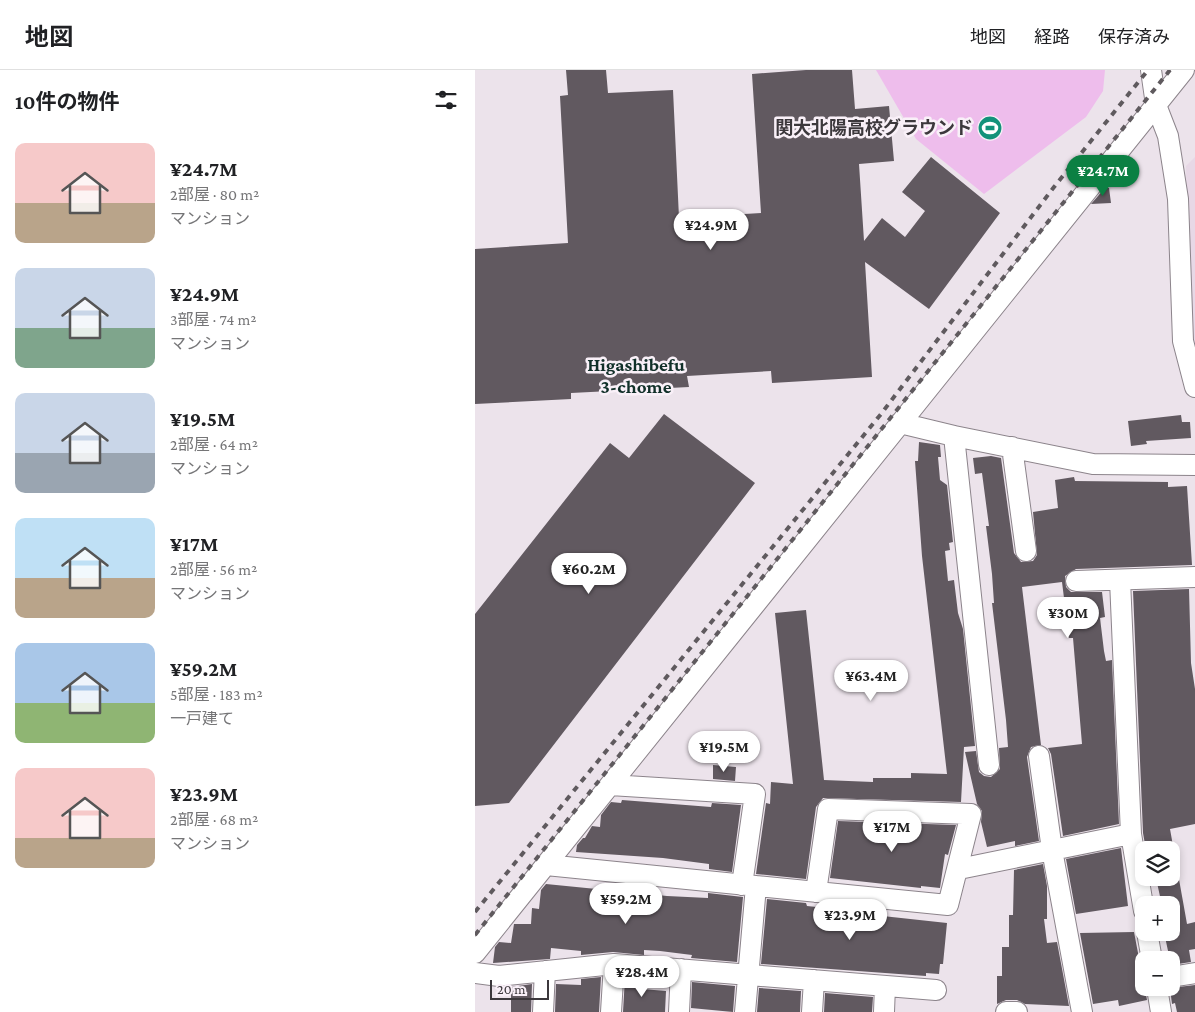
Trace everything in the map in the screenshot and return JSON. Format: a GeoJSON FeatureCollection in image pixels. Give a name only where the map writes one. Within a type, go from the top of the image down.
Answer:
{"type":"FeatureCollection","features":[{"type":"Feature","properties":{"kind":"street"},"geometry":{"type":"LineString","coordinates":[[1151,70],[1156,105],[1168,136],[1178,199],[1183,341],[1195,387]]}},
{"type":"Feature","properties":{"kind":"street"},"geometry":{"type":"LineString","coordinates":[[475,953],[1184,70]]}},
{"type":"Feature","properties":{"kind":"street"},"geometry":{"type":"LineString","coordinates":[[900,424],[1093,464],[1195,465]]}},
{"type":"Feature","properties":{"kind":"street"},"geometry":{"type":"LineString","coordinates":[[954,436],[989,765]]}},
{"type":"Feature","properties":{"kind":"street"},"geometry":{"type":"LineString","coordinates":[[1012,447],[1026,551]]}},
{"type":"Feature","properties":{"kind":"street"},"geometry":{"type":"LineString","coordinates":[[1076,581],[1195,577]]}},
{"type":"Feature","properties":{"kind":"street"},"geometry":{"type":"LineString","coordinates":[[1120,580],[1131,834],[1141,896]]}},
{"type":"Feature","properties":{"kind":"street"},"geometry":{"type":"LineString","coordinates":[[1039,756],[1052,850],[1081,1012]]}},
{"type":"Feature","properties":{"kind":"street"},"geometry":{"type":"LineString","coordinates":[[610,785],[755,794],[749,885],[748,975],[745,1012]]}},
{"type":"Feature","properties":{"kind":"street"},"geometry":{"type":"LineString","coordinates":[[546,865],[816,892],[949,905],[971,814],[828,809],[816,892]]}},
{"type":"Feature","properties":{"kind":"street"},"geometry":{"type":"LineString","coordinates":[[959,869],[1131,834]]}},
{"type":"Feature","properties":{"kind":"street"},"geometry":{"type":"LineString","coordinates":[[611,1012],[613,964]]}},
{"type":"Feature","properties":{"kind":"street"},"geometry":{"type":"LineString","coordinates":[[475,973],[499,976],[613,964],[936,990]]}},
{"type":"Feature","properties":{"kind":"street"},"geometry":{"type":"LineString","coordinates":[[679,1012],[681,969]]}},
{"type":"Feature","properties":{"kind":"street"},"geometry":{"type":"LineString","coordinates":[[543,1012],[545,971]]}},
{"type":"Feature","properties":{"kind":"street"},"geometry":{"type":"LineString","coordinates":[[1180,976],[1195,973]]}},
{"type":"Feature","properties":{"kind":"street"},"geometry":{"type":"LineString","coordinates":[[812,1012],[814,980]]}},
{"type":"Feature","properties":{"kind":"street"},"geometry":{"type":"LineString","coordinates":[[884,1012],[885,986]]}},
{"type":"Feature","properties":{"kind":"street"},"geometry":{"type":"LineString","coordinates":[[1158,996],[1160,1012]]}},
{"type":"Feature","properties":{"kind":"street"},"geometry":{"type":"LineString","coordinates":[[1006,1012],[1017,1012]]}},
{"type":"Feature","properties":{"kind":"shaded area","name":"関大北陽高校グラウンド"},"geometry":{"type":"Polygon","coordinates":[[[876,70],[1105,70],[1103,91],[1086,117],[984,194],[916,139],[876,70]]]}},
{"type":"Feature","properties":{"kind":"shaded area"},"geometry":{"type":"Polygon","coordinates":[[[1195,157],[1195,357],[1189,335],[1186,166],[1195,157]]]}},
{"type":"Feature","properties":{"kind":"building"},"geometry":{"type":"Polygon","coordinates":[[[566,70],[606,70],[608,93],[673,90],[679,218],[761,213],[752,74],[806,70],[852,70],[855,109],[889,106],[894,161],[859,164],[864,241],[882,218],[905,237],[925,211],[902,192],[931,157],[1000,213],[929,309],[865,262],[872,377],[772,383],[771,371],[687,376],[689,387],[571,393],[571,399],[475,404],[475,249],[568,243],[560,96],[568,95],[566,70]]]}},
{"type":"Feature","properties":{"kind":"building"},"geometry":{"type":"Polygon","coordinates":[[[1105,188],[1109,188],[1111,203],[1091,204],[1105,188]]]}},
{"type":"Feature","properties":{"kind":"building"},"geometry":{"type":"Polygon","coordinates":[[[664,414],[755,483],[509,803],[475,806],[475,614],[610,443],[629,458],[664,414]]]}},
{"type":"Feature","properties":{"kind":"building"},"geometry":{"type":"Polygon","coordinates":[[[1181,415],[1182,422],[1190,422],[1191,438],[1146,441],[1147,444],[1131,446],[1128,421],[1181,415]]]}},
{"type":"Feature","properties":{"kind":"building"},"geometry":{"type":"Polygon","coordinates":[[[919,442],[940,445],[941,457],[938,457],[940,480],[947,485],[953,542],[949,543],[950,550],[945,551],[948,581],[954,580],[958,613],[963,629],[975,746],[964,747],[961,802],[823,798],[816,807],[806,879],[756,874],[766,803],[770,804],[771,782],[793,784],[775,613],[806,610],[824,780],[873,782],[873,778],[911,778],[911,773],[947,774],[922,556],[915,461],[918,461],[919,442]]]}},
{"type":"Feature","properties":{"kind":"building"},"geometry":{"type":"Polygon","coordinates":[[[991,456],[1001,458],[1014,553],[1021,562],[1033,561],[1037,555],[1033,512],[1058,508],[1055,480],[1074,477],[1075,481],[1168,482],[1168,487],[1187,486],[1192,565],[1076,569],[1065,576],[1066,587],[1071,592],[1102,592],[1105,617],[1100,618],[1104,651],[1106,661],[1112,660],[1119,824],[1063,836],[1051,754],[1048,748],[1082,744],[1073,638],[1069,638],[1062,582],[1022,587],[1041,745],[1031,747],[1027,757],[1039,841],[1015,846],[1015,841],[987,847],[981,822],[982,811],[977,804],[965,752],[976,751],[979,772],[984,776],[991,777],[1000,769],[999,748],[1008,747],[992,603],[994,603],[992,574],[986,526],[989,526],[982,473],[975,474],[973,458],[991,456]]]}},
{"type":"Feature","properties":{"kind":"building"},"geometry":{"type":"Polygon","coordinates":[[[1189,589],[1191,663],[1195,689],[1195,824],[1170,829],[1172,841],[1144,841],[1143,833],[1133,591],[1189,589]]]}},
{"type":"Feature","properties":{"kind":"building"},"geometry":{"type":"Polygon","coordinates":[[[713,765],[736,767],[735,781],[713,779],[713,765]]]}},
{"type":"Feature","properties":{"kind":"building"},"geometry":{"type":"Polygon","coordinates":[[[622,800],[711,807],[712,803],[741,805],[732,872],[709,869],[709,864],[663,858],[576,852],[577,845],[585,838],[592,826],[600,827],[601,815],[611,802],[621,803],[622,800]]]}},
{"type":"Feature","properties":{"kind":"building"},"geometry":{"type":"Polygon","coordinates":[[[838,821],[956,825],[948,855],[945,854],[940,888],[921,886],[921,888],[830,878],[838,821]]]}},
{"type":"Feature","properties":{"kind":"building"},"geometry":{"type":"Polygon","coordinates":[[[1121,848],[1128,906],[1076,914],[1066,859],[1121,848]]]}},
{"type":"Feature","properties":{"kind":"building"},"geometry":{"type":"Polygon","coordinates":[[[1043,864],[1047,886],[1047,919],[1044,919],[1047,943],[1057,942],[1069,1006],[1025,1004],[1017,1000],[1006,1000],[997,1004],[997,976],[1002,976],[1002,947],[1009,947],[1009,915],[1013,915],[1014,870],[1043,864]]]}},
{"type":"Feature","properties":{"kind":"building"},"geometry":{"type":"Polygon","coordinates":[[[546,884],[667,896],[708,898],[708,893],[743,897],[737,962],[691,958],[692,955],[660,951],[644,950],[644,955],[613,952],[581,955],[581,951],[551,948],[550,959],[493,963],[495,947],[499,942],[511,943],[514,924],[531,924],[532,908],[539,909],[541,890],[546,884]]]}},
{"type":"Feature","properties":{"kind":"building"},"geometry":{"type":"Polygon","coordinates":[[[1180,885],[1187,924],[1195,922],[1195,949],[1189,950],[1191,962],[1180,964],[1180,951],[1168,951],[1166,941],[1180,941],[1180,896],[1160,896],[1158,886],[1180,885]]]}},
{"type":"Feature","properties":{"kind":"building"},"geometry":{"type":"Polygon","coordinates":[[[767,899],[806,903],[807,906],[855,911],[855,913],[947,923],[943,964],[940,964],[939,974],[926,973],[926,976],[761,964],[767,899]]]}},
{"type":"Feature","properties":{"kind":"building"},"geometry":{"type":"Polygon","coordinates":[[[1134,932],[1138,951],[1135,951],[1135,996],[1146,996],[1147,1000],[1119,1006],[1118,1000],[1093,1004],[1080,933],[1134,932]]]}},
{"type":"Feature","properties":{"kind":"building"},"geometry":{"type":"Polygon","coordinates":[[[601,977],[599,1012],[555,1012],[556,984],[581,985],[581,979],[601,977]]]}},
{"type":"Feature","properties":{"kind":"building"},"geometry":{"type":"Polygon","coordinates":[[[625,977],[643,978],[642,989],[666,991],[665,1012],[623,1012],[625,977]]]}},
{"type":"Feature","properties":{"kind":"building"},"geometry":{"type":"Polygon","coordinates":[[[692,982],[735,986],[733,1012],[691,1008],[692,982]]]}},
{"type":"Feature","properties":{"kind":"building"},"geometry":{"type":"Polygon","coordinates":[[[532,984],[531,1012],[511,1012],[511,987],[532,984]]]}},
{"type":"Feature","properties":{"kind":"building"},"geometry":{"type":"Polygon","coordinates":[[[1195,985],[1195,1012],[1177,1012],[1175,1003],[1172,1004],[1171,996],[1180,996],[1180,987],[1195,985]]]}},
{"type":"Feature","properties":{"kind":"building"},"geometry":{"type":"Polygon","coordinates":[[[759,988],[801,991],[800,1012],[757,1012],[759,988]]]}},
{"type":"Feature","properties":{"kind":"building"},"geometry":{"type":"Polygon","coordinates":[[[825,993],[873,997],[872,1012],[824,1012],[825,993]]]}},
{"type":"Feature","properties":{"kind":"railway"},"geometry":{"type":"LineString","coordinates":[[475,912],[881,414],[1054,187],[1148,70]]}},
{"type":"Feature","properties":{"kind":"railway"},"geometry":{"type":"LineString","coordinates":[[475,935],[1170,70]]}},
{"type":"Feature","properties":{"kind":"place","name":"関大北陽高校グラウンド"},"geometry":{"type":"Point","coordinates":[990,128]}},
{"type":"Feature","properties":{"kind":"district","name":"Higashibefu 3-chome"},"geometry":{"type":"Point","coordinates":[636,375]}}]}
